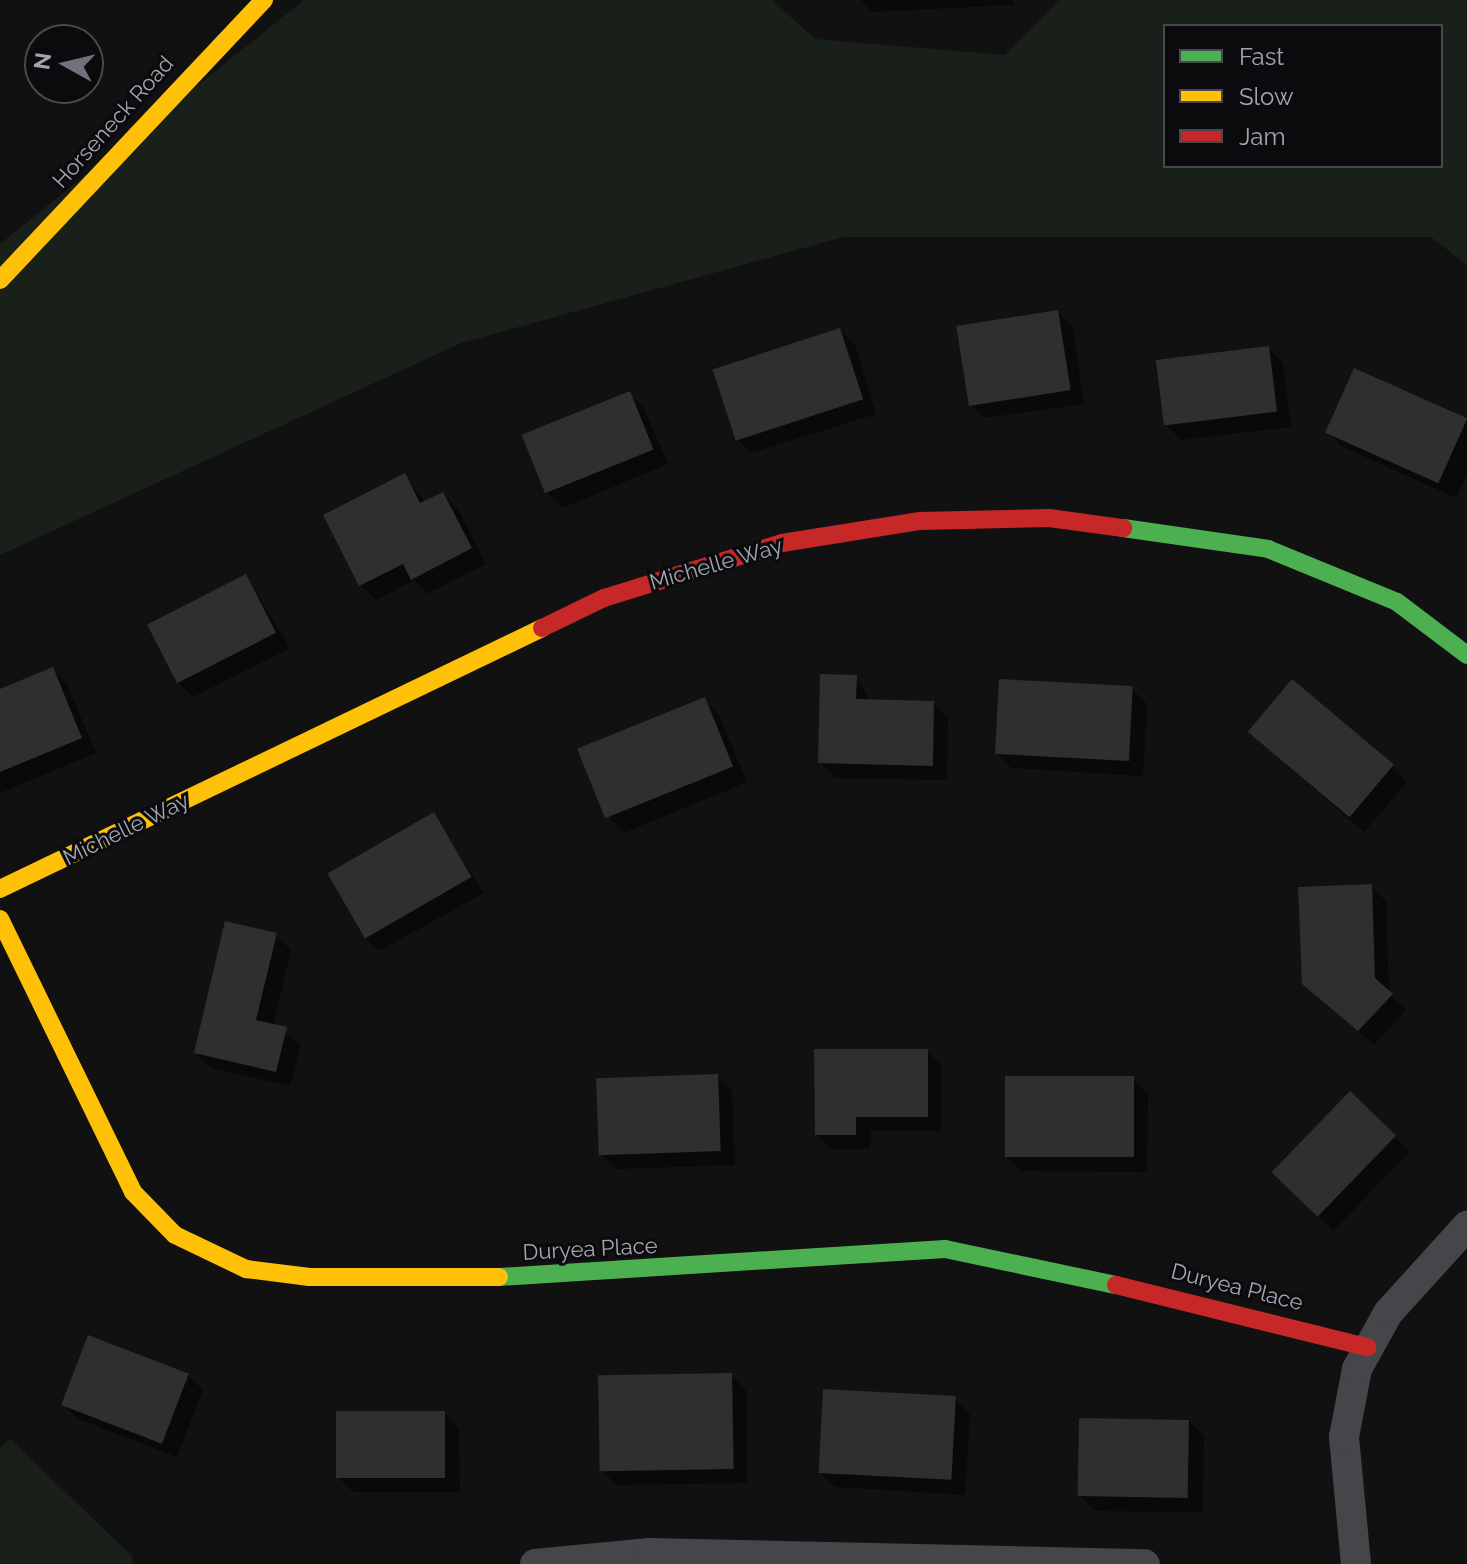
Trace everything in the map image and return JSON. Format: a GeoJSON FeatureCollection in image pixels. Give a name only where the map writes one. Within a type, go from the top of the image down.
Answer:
{"type":"FeatureCollection","features":[{"type":"Feature","properties":{"kind":"street","name":"Horseneck Road"},"geometry":{"type":"LineString","coordinates":[[0,280],[264,0]]}},
{"type":"Feature","properties":{"kind":"street","name":"Michelle Way"},"geometry":{"type":"LineString","coordinates":[[0,889],[604,598],[782,543],[905,524],[1049,518],[1268,549],[1397,602],[1467,655]]}},
{"type":"Feature","properties":{"kind":"street","name":"Duryea Place"},"geometry":{"type":"LineString","coordinates":[[0,919],[133,1192],[175,1235],[246,1269],[309,1277],[540,1277],[945,1249],[1271,1318],[1367,1347]]}},
{"type":"Feature","properties":{"kind":"street"},"geometry":{"type":"LineString","coordinates":[[1356,1564],[1344,1437],[1367,1347],[1467,1226]]}},
{"type":"Feature","properties":{"kind":"street"},"geometry":{"type":"LineString","coordinates":[[535,1564],[649,1553],[1145,1564]]}},
{"type":"Feature","properties":{"kind":"shaded area"},"geometry":{"type":"Polygon","coordinates":[[[304,0],[772,0],[815,39],[1005,55],[1059,0],[1467,0],[1467,265],[1431,237],[843,237],[461,343],[0,555],[0,244],[304,0]]]}},
{"type":"Feature","properties":{"kind":"shaded area"},"geometry":{"type":"Polygon","coordinates":[[[10,1439],[132,1556],[133,1564],[0,1564],[0,1448],[10,1439]]]}},
{"type":"Feature","properties":{"kind":"building"},"geometry":{"type":"Polygon","coordinates":[[[1058,310],[1071,390],[969,406],[956,326],[1058,310]]]}},
{"type":"Feature","properties":{"kind":"building"},"geometry":{"type":"Polygon","coordinates":[[[840,328],[863,399],[736,441],[713,369],[840,328]]]}},
{"type":"Feature","properties":{"kind":"building"},"geometry":{"type":"Polygon","coordinates":[[[1269,346],[1277,412],[1164,425],[1156,360],[1269,346]]]}},
{"type":"Feature","properties":{"kind":"building"},"geometry":{"type":"Polygon","coordinates":[[[1354,368],[1467,418],[1438,483],[1325,433],[1354,368]]]}},
{"type":"Feature","properties":{"kind":"building"},"geometry":{"type":"Polygon","coordinates":[[[630,391],[654,449],[545,493],[522,435],[630,391]]]}},
{"type":"Feature","properties":{"kind":"building"},"geometry":{"type":"Polygon","coordinates":[[[405,473],[420,503],[443,492],[472,548],[411,580],[403,564],[359,586],[323,515],[405,473]]]}},
{"type":"Feature","properties":{"kind":"building"},"geometry":{"type":"Polygon","coordinates":[[[246,574],[276,633],[177,683],[147,624],[246,574]]]}},
{"type":"Feature","properties":{"kind":"building"},"geometry":{"type":"Polygon","coordinates":[[[53,667],[82,738],[0,772],[0,689],[53,667]]]}},
{"type":"Feature","properties":{"kind":"building"},"geometry":{"type":"Polygon","coordinates":[[[820,674],[857,675],[856,699],[934,701],[933,766],[818,763],[820,674]]]}},
{"type":"Feature","properties":{"kind":"building"},"geometry":{"type":"Polygon","coordinates":[[[999,679],[1133,686],[1129,761],[995,754],[999,679]]]}},
{"type":"Feature","properties":{"kind":"building"},"geometry":{"type":"Polygon","coordinates":[[[1292,679],[1394,764],[1350,817],[1248,732],[1292,679]]]}},
{"type":"Feature","properties":{"kind":"building"},"geometry":{"type":"Polygon","coordinates":[[[705,697],[733,767],[605,818],[577,749],[705,697]]]}},
{"type":"Feature","properties":{"kind":"building"},"geometry":{"type":"Polygon","coordinates":[[[434,812],[471,877],[365,938],[327,874],[434,812]]]}},
{"type":"Feature","properties":{"kind":"building"},"geometry":{"type":"Polygon","coordinates":[[[1372,884],[1375,978],[1393,994],[1358,1031],[1302,984],[1298,887],[1372,884]]]}},
{"type":"Feature","properties":{"kind":"building"},"geometry":{"type":"Polygon","coordinates":[[[225,921],[277,933],[256,1020],[287,1027],[276,1072],[194,1053],[225,921]]]}},
{"type":"Feature","properties":{"kind":"building"},"geometry":{"type":"Polygon","coordinates":[[[814,1049],[928,1049],[928,1117],[856,1117],[856,1135],[815,1135],[814,1049]]]}},
{"type":"Feature","properties":{"kind":"building"},"geometry":{"type":"Polygon","coordinates":[[[718,1074],[721,1151],[599,1155],[596,1078],[718,1074]]]}},
{"type":"Feature","properties":{"kind":"building"},"geometry":{"type":"Polygon","coordinates":[[[1005,1076],[1134,1076],[1134,1157],[1005,1157],[1005,1076]]]}},
{"type":"Feature","properties":{"kind":"building"},"geometry":{"type":"Polygon","coordinates":[[[1350,1091],[1396,1135],[1318,1217],[1272,1172],[1350,1091]]]}},
{"type":"Feature","properties":{"kind":"building"},"geometry":{"type":"Polygon","coordinates":[[[88,1335],[189,1374],[162,1444],[61,1405],[88,1335]]]}},
{"type":"Feature","properties":{"kind":"building"},"geometry":{"type":"Polygon","coordinates":[[[732,1373],[734,1469],[600,1471],[598,1375],[732,1373]]]}},
{"type":"Feature","properties":{"kind":"building"},"geometry":{"type":"Polygon","coordinates":[[[823,1389],[956,1396],[951,1480],[819,1473],[823,1389]]]}},
{"type":"Feature","properties":{"kind":"building"},"geometry":{"type":"Polygon","coordinates":[[[336,1411],[445,1411],[445,1478],[336,1478],[336,1411]]]}},
{"type":"Feature","properties":{"kind":"building"},"geometry":{"type":"Polygon","coordinates":[[[1079,1418],[1189,1420],[1188,1498],[1078,1496],[1079,1418]]]}},
{"type":"Feature","properties":{"kind":"traffic: fast"},"geometry":{"type":"LineString","coordinates":[[1123,528],[1268,549],[1397,602],[1467,655]]}},
{"type":"Feature","properties":{"kind":"traffic: fast"},"geometry":{"type":"LineString","coordinates":[[499,1277],[945,1249],[1116,1285]]}},
{"type":"Feature","properties":{"kind":"traffic: slow"},"geometry":{"type":"LineString","coordinates":[[0,280],[264,0]]}},
{"type":"Feature","properties":{"kind":"traffic: slow"},"geometry":{"type":"LineString","coordinates":[[0,889],[542,628]]}},
{"type":"Feature","properties":{"kind":"traffic: slow"},"geometry":{"type":"LineString","coordinates":[[0,919],[133,1192],[175,1235],[246,1269],[309,1277],[499,1277]]}},
{"type":"Feature","properties":{"kind":"traffic: jam"},"geometry":{"type":"LineString","coordinates":[[542,628],[604,598],[782,543],[920,521],[1049,518],[1123,528]]}},
{"type":"Feature","properties":{"kind":"traffic: jam"},"geometry":{"type":"LineString","coordinates":[[1116,1285],[1367,1347]]}}]}
